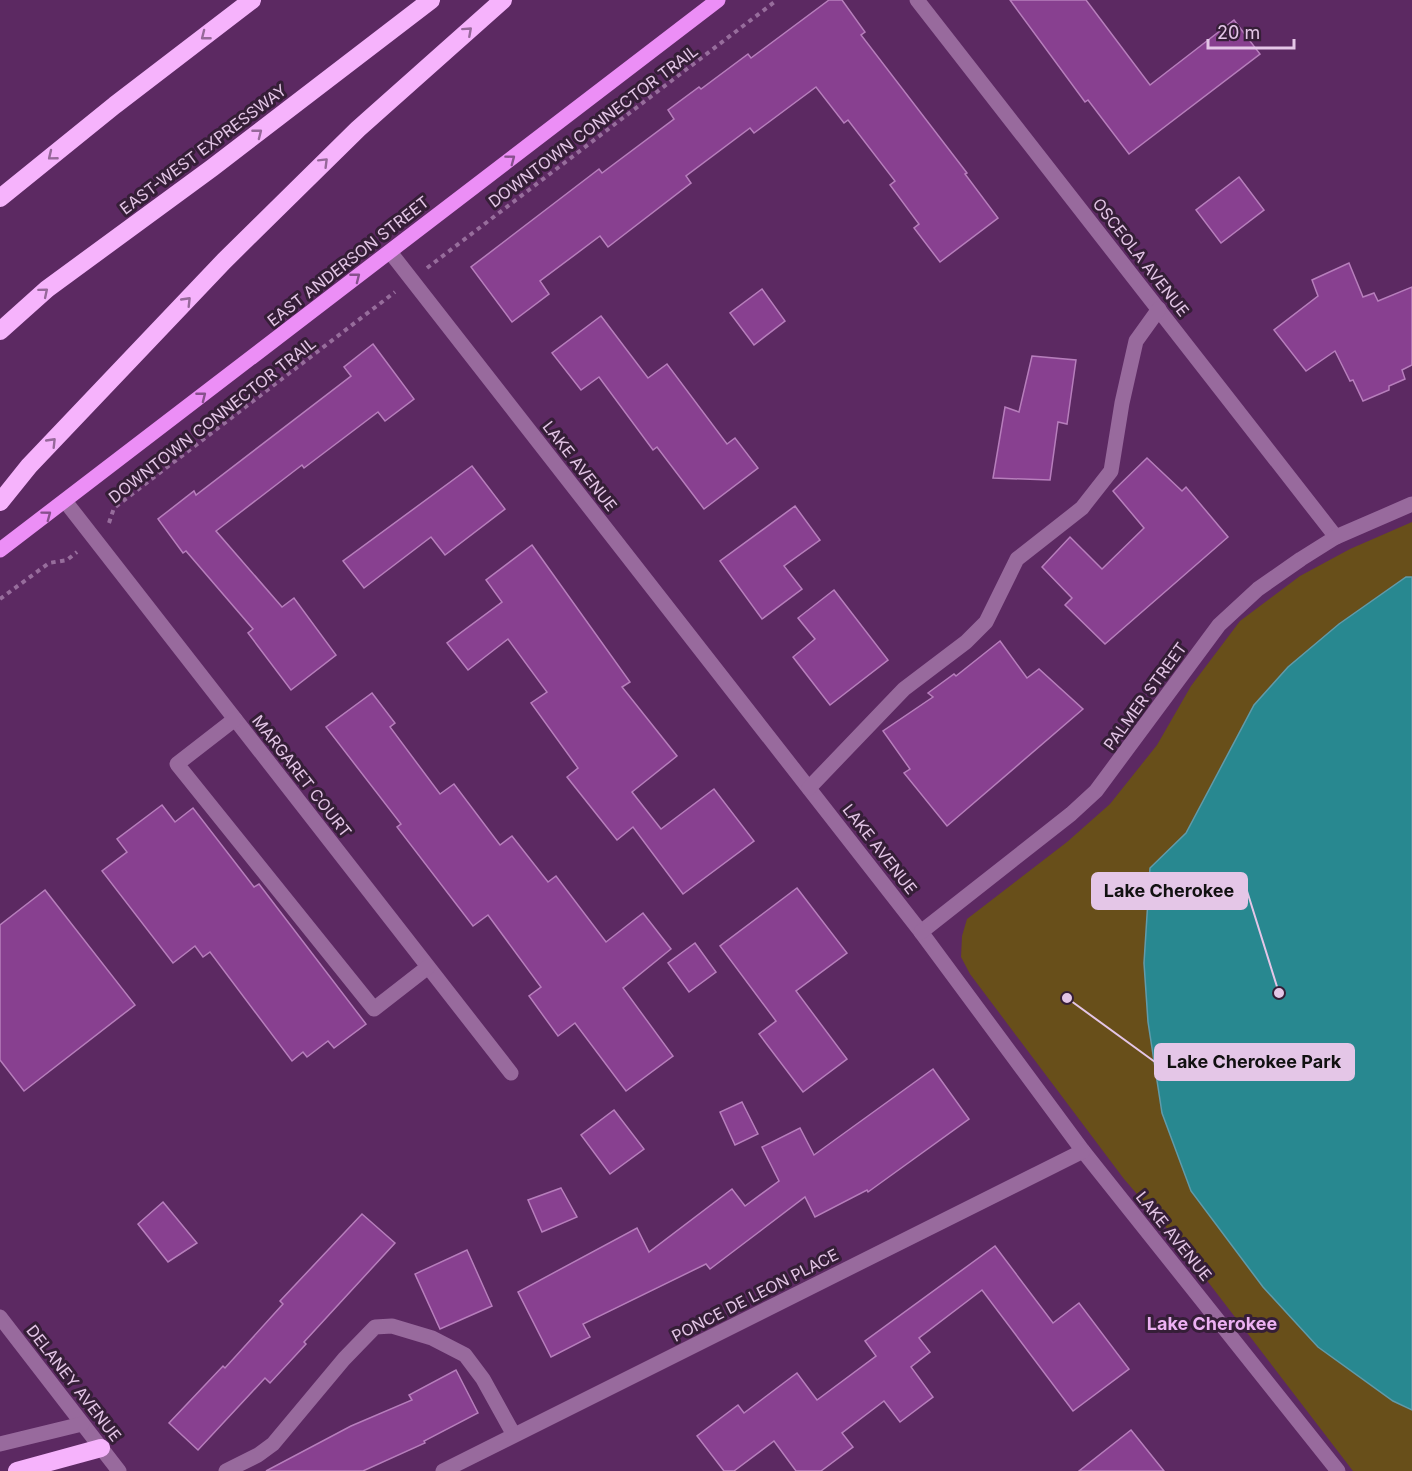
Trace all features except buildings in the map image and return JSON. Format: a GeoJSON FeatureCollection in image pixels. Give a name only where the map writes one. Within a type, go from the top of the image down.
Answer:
{"type":"FeatureCollection","features":[{"type":"Feature","properties":{"kind":"highway"},"geometry":{"type":"LineString","coordinates":[[0,198],[252,0]]}},
{"type":"Feature","properties":{"kind":"highway","name":"EAST-WEST EXPRESSWAY"},"geometry":{"type":"LineString","coordinates":[[0,331],[47,289],[212,168],[431,0]]}},
{"type":"Feature","properties":{"kind":"highway"},"geometry":{"type":"LineString","coordinates":[[0,502],[29,466],[233,253],[358,129],[503,0]]}},
{"type":"Feature","properties":{"kind":"highway"},"geometry":{"type":"LineString","coordinates":[[17,1471],[101,1448]]}},
{"type":"Feature","properties":{"kind":"main road","name":"EAST ANDERSON STREET"},"geometry":{"type":"LineString","coordinates":[[0,550],[718,0]]}},
{"type":"Feature","properties":{"kind":"street","name":"OSCEOLA AVENUE"},"geometry":{"type":"LineString","coordinates":[[917,0],[1336,537]]}},
{"type":"Feature","properties":{"kind":"street","name":"LAKE AVENUE"},"geometry":{"type":"LineString","coordinates":[[390,252],[921,932],[1083,1151],[1338,1471]]}},
{"type":"Feature","properties":{"kind":"street"},"geometry":{"type":"LineString","coordinates":[[809,788],[904,689],[966,642],[986,622],[1017,559],[1082,508],[1111,471],[1122,403],[1136,341],[1158,309]]}},
{"type":"Feature","properties":{"kind":"street","name":"MARGARET COURT"},"geometry":{"type":"LineString","coordinates":[[65,501],[511,1073]]}},
{"type":"Feature","properties":{"kind":"street","name":"PALMER STREET"},"geometry":{"type":"LineString","coordinates":[[921,932],[1088,799],[1126,753],[1182,672],[1219,625],[1258,589],[1336,537],[1412,504]]}},
{"type":"Feature","properties":{"kind":"street"},"geometry":{"type":"LineString","coordinates":[[235,719],[177,764],[374,1009],[428,967]]}},
{"type":"Feature","properties":{"kind":"street","name":"PONCE DE LEON PLACE"},"geometry":{"type":"LineString","coordinates":[[443,1471],[1083,1151]]}},
{"type":"Feature","properties":{"kind":"street","name":"DELANEY AVENUE"},"geometry":{"type":"LineString","coordinates":[[0,1317],[119,1471]]}},
{"type":"Feature","properties":{"kind":"street"},"geometry":{"type":"LineString","coordinates":[[226,1471],[258,1455],[273,1444],[344,1359],[375,1327],[392,1326],[432,1338],[465,1355],[483,1379],[514,1435]]}},
{"type":"Feature","properties":{"kind":"street"},"geometry":{"type":"LineString","coordinates":[[0,1444],[82,1424]]}},
{"type":"Feature","properties":{"kind":"path","name":"DOWNTOWN CONNECTOR TRAIL"},"geometry":{"type":"LineString","coordinates":[[423,271],[777,0]]}},
{"type":"Feature","properties":{"kind":"path","name":"DOWNTOWN CONNECTOR TRAIL"},"geometry":{"type":"LineString","coordinates":[[107,528],[114,508],[397,291]]}},
{"type":"Feature","properties":{"kind":"path"},"geometry":{"type":"LineString","coordinates":[[0,599],[49,562],[68,560]]}},
{"type":"Feature","properties":{"kind":"shaded area"},"geometry":{"type":"Polygon","coordinates":[[[1412,522],[1412,577],[1406,577],[1339,624],[1288,667],[1254,705],[1186,833],[1151,868],[1144,963],[1148,1022],[1162,1113],[1191,1191],[1263,1287],[1318,1347],[1393,1401],[1412,1410],[1412,1471],[1353,1471],[1169,1231],[1124,1179],[970,974],[961,957],[962,936],[967,919],[1067,842],[1110,804],[1157,745],[1191,686],[1240,621],[1300,576],[1350,549],[1412,522]]]}},
{"type":"Feature","properties":{"kind":"shaded area","name":"Lake Cherokee"},"geometry":{"type":"Polygon","coordinates":[[[1406,577],[1412,577],[1412,1410],[1393,1401],[1318,1347],[1263,1287],[1191,1191],[1162,1113],[1148,1022],[1144,963],[1150,868],[1186,833],[1254,705],[1288,667],[1339,624],[1406,577]]]}},
{"type":"Feature","properties":{"kind":"place","name":"Lake Cherokee"},"geometry":{"type":"Point","coordinates":[1279,993]}},
{"type":"Feature","properties":{"kind":"place","name":"Lake Cherokee Park"},"geometry":{"type":"Point","coordinates":[1067,998]}},
{"type":"Feature","properties":{"kind":"district","name":"Lake Cherokee"},"geometry":{"type":"Point","coordinates":[1212,1323]}}]}
